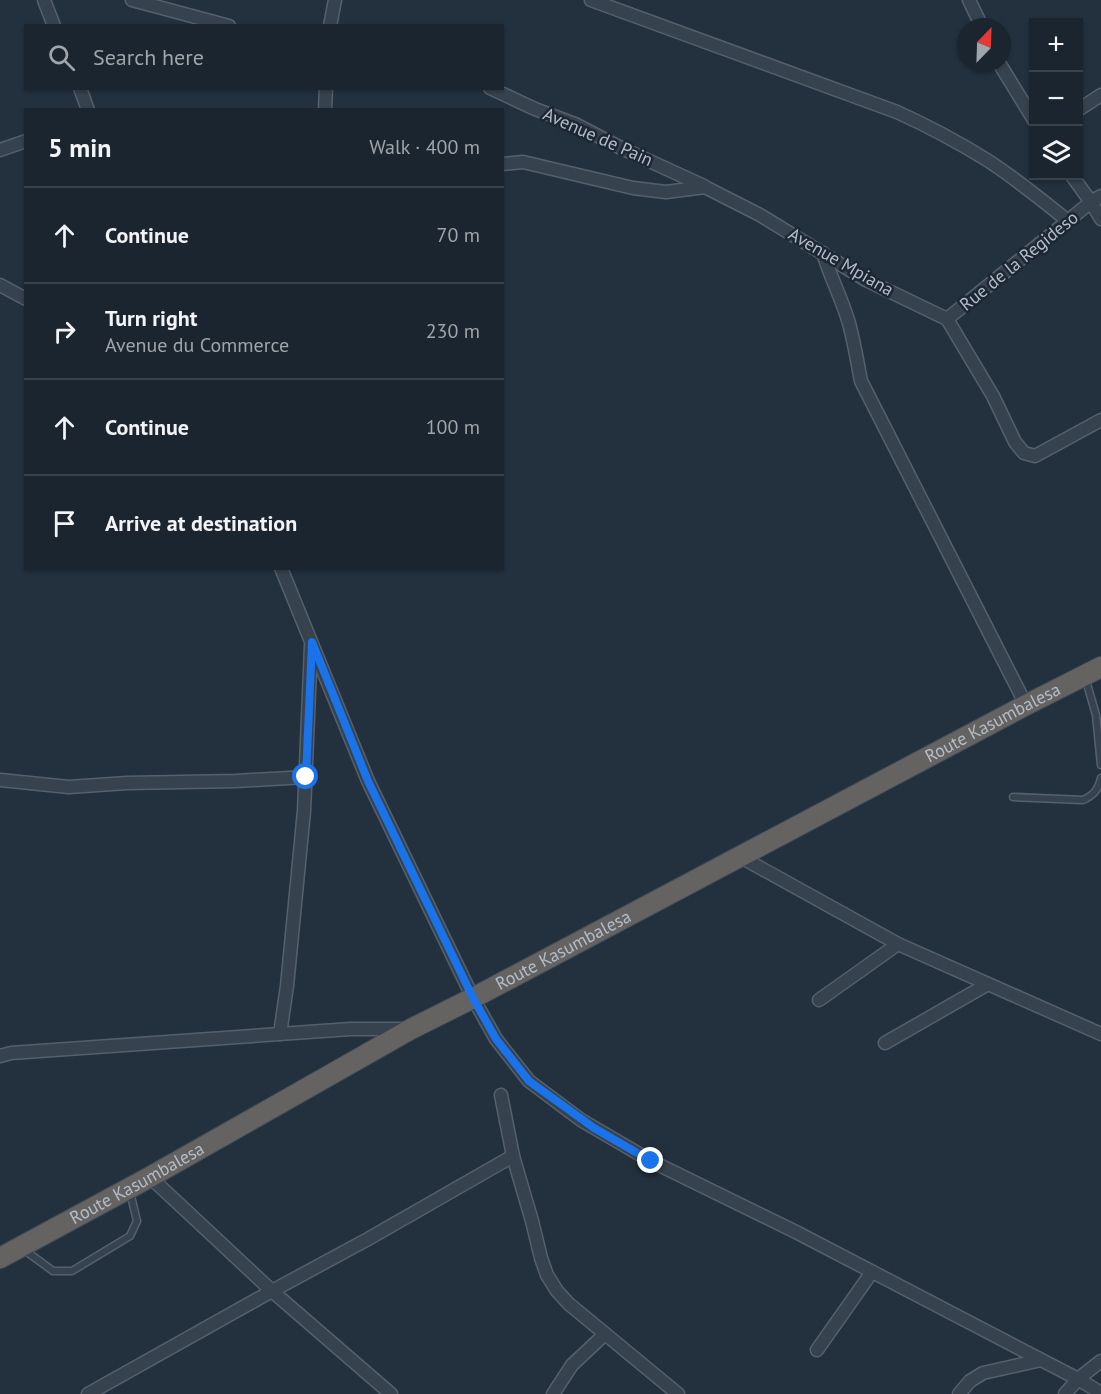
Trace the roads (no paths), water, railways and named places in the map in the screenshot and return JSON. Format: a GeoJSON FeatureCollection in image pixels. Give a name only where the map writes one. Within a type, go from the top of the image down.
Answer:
{"type":"FeatureCollection","features":[{"type":"Feature","properties":{"kind":"highway","name":"Route Kasumbalesa"},"geometry":{"type":"LineString","coordinates":[[0,1258],[129,1189],[411,1029],[1026,705],[1093,672]]}},
{"type":"Feature","properties":{"kind":"street"},"geometry":{"type":"LineString","coordinates":[[44,0],[53,24]]}},
{"type":"Feature","properties":{"kind":"street"},"geometry":{"type":"LineString","coordinates":[[132,0],[222,24]]}},
{"type":"Feature","properties":{"kind":"street"},"geometry":{"type":"LineString","coordinates":[[332,24],[334,0]]}},
{"type":"Feature","properties":{"kind":"street"},"geometry":{"type":"LineString","coordinates":[[591,0],[897,112],[987,160],[1068,221]]}},
{"type":"Feature","properties":{"kind":"street"},"geometry":{"type":"LineString","coordinates":[[969,0],[978,18]]}},
{"type":"Feature","properties":{"kind":"street"},"geometry":{"type":"LineString","coordinates":[[1005,72],[1029,112]]}},
{"type":"Feature","properties":{"kind":"street"},"geometry":{"type":"LineString","coordinates":[[81,90],[87,108]]}},
{"type":"Feature","properties":{"kind":"street"},"geometry":{"type":"LineString","coordinates":[[325,108],[326,90]]}},
{"type":"Feature","properties":{"kind":"street","name":"Avenue de Pain"},"geometry":{"type":"LineString","coordinates":[[494,90],[575,124],[621,148],[705,186]]}},
{"type":"Feature","properties":{"kind":"street"},"geometry":{"type":"LineString","coordinates":[[1083,107],[1101,94]]}},
{"type":"Feature","properties":{"kind":"street"},"geometry":{"type":"LineString","coordinates":[[0,150],[24,142]]}},
{"type":"Feature","properties":{"kind":"street"},"geometry":{"type":"LineString","coordinates":[[504,164],[523,162],[633,188],[666,192],[705,186]]}},
{"type":"Feature","properties":{"kind":"street"},"geometry":{"type":"LineString","coordinates":[[1076,180],[1096,199],[1101,219]]}},
{"type":"Feature","properties":{"kind":"street","name":"Avenue Mpiana"},"geometry":{"type":"LineString","coordinates":[[705,186],[760,215],[866,280],[947,319]]}},
{"type":"Feature","properties":{"kind":"street","name":"Rue de la Regideso"},"geometry":{"type":"LineString","coordinates":[[947,319],[1096,199]]}},
{"type":"Feature","properties":{"kind":"street"},"geometry":{"type":"LineString","coordinates":[[823,253],[849,323],[861,381],[1026,705]]}},
{"type":"Feature","properties":{"kind":"street"},"geometry":{"type":"LineString","coordinates":[[0,285],[24,298]]}},
{"type":"Feature","properties":{"kind":"street"},"geometry":{"type":"LineString","coordinates":[[947,319],[993,396],[1015,442],[1024,453],[1035,456],[1101,420]]}},
{"type":"Feature","properties":{"kind":"street"},"geometry":{"type":"LineString","coordinates":[[282,570],[368,781],[473,998],[496,1039],[529,1081],[594,1128],[651,1161],[796,1232],[1101,1393]]}},
{"type":"Feature","properties":{"kind":"street"},"geometry":{"type":"LineString","coordinates":[[280,1034],[287,986],[304,811],[312,642]]}},
{"type":"Feature","properties":{"kind":"street"},"geometry":{"type":"LineString","coordinates":[[0,780],[69,787],[306,777]]}},
{"type":"Feature","properties":{"kind":"street"},"geometry":{"type":"LineString","coordinates":[[739,856],[898,944],[1101,1034]]}},
{"type":"Feature","properties":{"kind":"street"},"geometry":{"type":"LineString","coordinates":[[819,1000],[898,944]]}},
{"type":"Feature","properties":{"kind":"street"},"geometry":{"type":"LineString","coordinates":[[885,1043],[988,984]]}},
{"type":"Feature","properties":{"kind":"street"},"geometry":{"type":"LineString","coordinates":[[0,1056],[351,1029],[411,1029]]}},
{"type":"Feature","properties":{"kind":"street"},"geometry":{"type":"LineString","coordinates":[[501,1095],[513,1156],[547,1275],[563,1297],[678,1394]]}},
{"type":"Feature","properties":{"kind":"street"},"geometry":{"type":"LineString","coordinates":[[88,1394],[513,1156]]}},
{"type":"Feature","properties":{"kind":"street"},"geometry":{"type":"LineString","coordinates":[[150,1177],[272,1291],[391,1394]]}},
{"type":"Feature","properties":{"kind":"street"},"geometry":{"type":"LineString","coordinates":[[817,1350],[872,1272]]}},
{"type":"Feature","properties":{"kind":"street"},"geometry":{"type":"LineString","coordinates":[[553,1394],[572,1365],[605,1334]]}},
{"type":"Feature","properties":{"kind":"street"},"geometry":{"type":"LineString","coordinates":[[959,1394],[970,1380],[983,1373],[1041,1360]]}},
{"type":"Feature","properties":{"kind":"street"},"geometry":{"type":"LineString","coordinates":[[1065,1394],[1078,1379],[1101,1361]]}},
{"type":"Feature","properties":{"kind":"lane"},"geometry":{"type":"LineString","coordinates":[[1093,672],[1101,765]]}},
{"type":"Feature","properties":{"kind":"lane"},"geometry":{"type":"LineString","coordinates":[[1013,797],[1083,800],[1093,795],[1099,786],[1101,777]]}},
{"type":"Feature","properties":{"kind":"lane"},"geometry":{"type":"LineString","coordinates":[[20,1247],[53,1271],[72,1271],[130,1236],[137,1221],[129,1189]]}}]}
